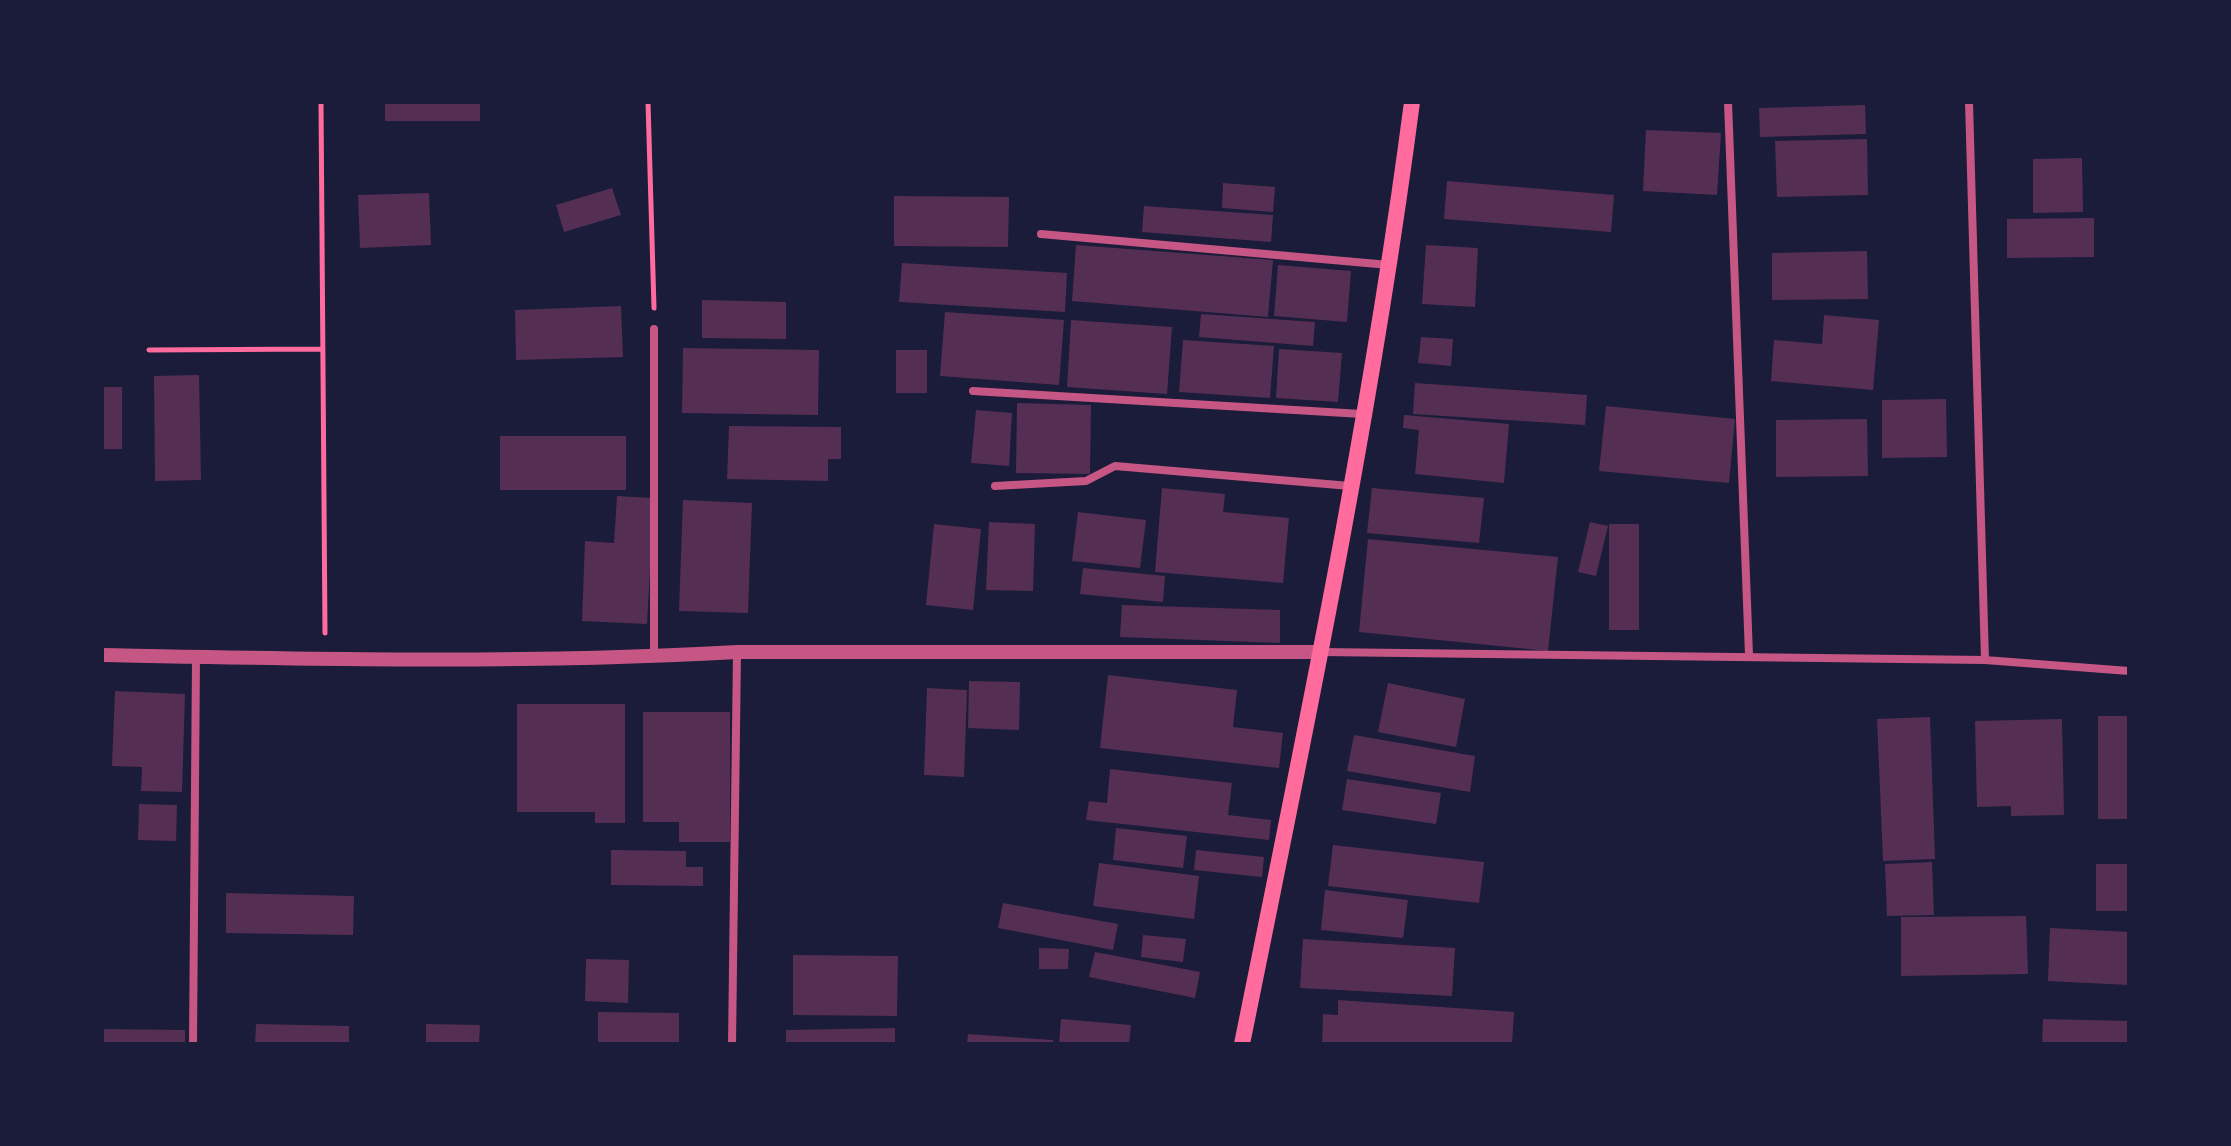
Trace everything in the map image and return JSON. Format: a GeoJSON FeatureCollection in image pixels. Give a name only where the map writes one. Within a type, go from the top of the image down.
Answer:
{"type":"FeatureCollection","features":[{"type":"Feature","properties":{"kind":"main road"},"geometry":{"type":"LineString","coordinates":[[1242,1044],[1321,652],[1389,265],[1412,102]]}},
{"type":"Feature","properties":{"kind":"street"},"geometry":{"type":"LineString","coordinates":[[1728,102],[1749,655]]}},
{"type":"Feature","properties":{"kind":"street"},"geometry":{"type":"LineString","coordinates":[[1969,102],[1985,660]]}},
{"type":"Feature","properties":{"kind":"street"},"geometry":{"type":"LineString","coordinates":[[1041,234],[1389,265]]}},
{"type":"Feature","properties":{"kind":"street"},"geometry":{"type":"LineString","coordinates":[[654,329],[654,657]]}},
{"type":"Feature","properties":{"kind":"street"},"geometry":{"type":"LineString","coordinates":[[973,391],[1362,414]]}},
{"type":"Feature","properties":{"kind":"street"},"geometry":{"type":"LineString","coordinates":[[995,486],[1086,481],[1115,466],[1350,486]]}},
{"type":"Feature","properties":{"kind":"street"},"geometry":{"type":"LineString","coordinates":[[102,655],[325,658],[654,657],[737,652],[1321,652],[1749,655],[1985,660],[2129,671]]}},
{"type":"Feature","properties":{"kind":"street"},"geometry":{"type":"LineString","coordinates":[[732,1044],[737,652]]}},
{"type":"Feature","properties":{"kind":"street"},"geometry":{"type":"LineString","coordinates":[[193,1044],[196,657]]}},
{"type":"Feature","properties":{"kind":"path"},"geometry":{"type":"LineString","coordinates":[[321,102],[325,658]]}},
{"type":"Feature","properties":{"kind":"path"},"geometry":{"type":"LineString","coordinates":[[648,102],[654,329]]}},
{"type":"Feature","properties":{"kind":"path"},"geometry":{"type":"LineString","coordinates":[[149,350],[323,349]]}},
{"type":"Feature","properties":{"kind":"building"},"geometry":{"type":"Polygon","coordinates":[[[385,102],[480,102],[480,121],[385,121],[385,102]]]}},
{"type":"Feature","properties":{"kind":"building"},"geometry":{"type":"Polygon","coordinates":[[[1865,105],[1866,134],[1760,137],[1759,108],[1865,105]]]}},
{"type":"Feature","properties":{"kind":"building"},"geometry":{"type":"Polygon","coordinates":[[[1646,130],[1721,133],[1717,195],[1643,191],[1646,130]]]}},
{"type":"Feature","properties":{"kind":"building"},"geometry":{"type":"Polygon","coordinates":[[[1867,139],[1868,195],[1777,197],[1775,141],[1867,139]]]}},
{"type":"Feature","properties":{"kind":"building"},"geometry":{"type":"Polygon","coordinates":[[[2082,158],[2083,212],[2033,213],[2033,159],[2082,158]]]}},
{"type":"Feature","properties":{"kind":"building"},"geometry":{"type":"Polygon","coordinates":[[[1447,181],[1614,195],[1611,232],[1444,219],[1447,181]]]}},
{"type":"Feature","properties":{"kind":"building"},"geometry":{"type":"Polygon","coordinates":[[[1223,183],[1275,187],[1273,212],[1222,208],[1223,183]]]}},
{"type":"Feature","properties":{"kind":"building"},"geometry":{"type":"Polygon","coordinates":[[[612,188],[621,215],[564,232],[556,205],[612,188]]]}},
{"type":"Feature","properties":{"kind":"building"},"geometry":{"type":"Polygon","coordinates":[[[429,193],[431,245],[360,248],[358,195],[429,193]]]}},
{"type":"Feature","properties":{"kind":"building"},"geometry":{"type":"Polygon","coordinates":[[[894,196],[1009,197],[1008,247],[894,246],[894,196]]]}},
{"type":"Feature","properties":{"kind":"building"},"geometry":{"type":"Polygon","coordinates":[[[1144,206],[1273,215],[1271,242],[1142,232],[1144,206]]]}},
{"type":"Feature","properties":{"kind":"building"},"geometry":{"type":"Polygon","coordinates":[[[2094,218],[2094,257],[2007,258],[2007,219],[2094,218]]]}},
{"type":"Feature","properties":{"kind":"building"},"geometry":{"type":"Polygon","coordinates":[[[1076,245],[1273,260],[1268,317],[1072,301],[1076,245]]]}},
{"type":"Feature","properties":{"kind":"building"},"geometry":{"type":"Polygon","coordinates":[[[1426,245],[1478,248],[1475,307],[1422,304],[1426,245]]]}},
{"type":"Feature","properties":{"kind":"building"},"geometry":{"type":"Polygon","coordinates":[[[1867,251],[1868,299],[1772,300],[1772,253],[1867,251]]]}},
{"type":"Feature","properties":{"kind":"building"},"geometry":{"type":"Polygon","coordinates":[[[902,263],[1067,273],[1065,312],[899,302],[902,263]]]}},
{"type":"Feature","properties":{"kind":"building"},"geometry":{"type":"Polygon","coordinates":[[[1278,265],[1351,271],[1347,322],[1274,316],[1278,265]]]}},
{"type":"Feature","properties":{"kind":"building"},"geometry":{"type":"Polygon","coordinates":[[[702,300],[786,302],[786,339],[702,338],[702,300]]]}},
{"type":"Feature","properties":{"kind":"building"},"geometry":{"type":"Polygon","coordinates":[[[621,306],[623,357],[516,360],[515,310],[621,306]]]}},
{"type":"Feature","properties":{"kind":"building"},"geometry":{"type":"Polygon","coordinates":[[[945,312],[1064,320],[1059,385],[940,376],[945,312]]]}},
{"type":"Feature","properties":{"kind":"building"},"geometry":{"type":"Polygon","coordinates":[[[1201,314],[1315,322],[1313,346],[1199,337],[1201,314]]]}},
{"type":"Feature","properties":{"kind":"building"},"geometry":{"type":"Polygon","coordinates":[[[1824,315],[1879,320],[1873,390],[1771,381],[1774,340],[1822,344],[1824,315]]]}},
{"type":"Feature","properties":{"kind":"building"},"geometry":{"type":"Polygon","coordinates":[[[1071,320],[1172,327],[1167,394],[1067,387],[1071,320]]]}},
{"type":"Feature","properties":{"kind":"building"},"geometry":{"type":"Polygon","coordinates":[[[1421,337],[1453,339],[1451,366],[1418,363],[1421,337]]]}},
{"type":"Feature","properties":{"kind":"building"},"geometry":{"type":"Polygon","coordinates":[[[1183,340],[1274,346],[1270,398],[1179,392],[1183,340]]]}},
{"type":"Feature","properties":{"kind":"building"},"geometry":{"type":"Polygon","coordinates":[[[683,348],[819,350],[818,415],[682,413],[683,348]]]}},
{"type":"Feature","properties":{"kind":"building"},"geometry":{"type":"Polygon","coordinates":[[[1279,349],[1342,353],[1338,402],[1276,398],[1279,349]]]}},
{"type":"Feature","properties":{"kind":"building"},"geometry":{"type":"Polygon","coordinates":[[[896,350],[927,350],[927,393],[896,393],[896,350]]]}},
{"type":"Feature","properties":{"kind":"building"},"geometry":{"type":"Polygon","coordinates":[[[199,375],[201,480],[155,481],[154,376],[199,375]]]}},
{"type":"Feature","properties":{"kind":"building"},"geometry":{"type":"Polygon","coordinates":[[[1415,383],[1587,395],[1585,425],[1413,414],[1415,383]]]}},
{"type":"Feature","properties":{"kind":"building"},"geometry":{"type":"Polygon","coordinates":[[[102,387],[122,387],[122,449],[102,449],[102,387]]]}},
{"type":"Feature","properties":{"kind":"building"},"geometry":{"type":"Polygon","coordinates":[[[1946,399],[1947,457],[1882,458],[1882,400],[1946,399]]]}},
{"type":"Feature","properties":{"kind":"building"},"geometry":{"type":"Polygon","coordinates":[[[1017,403],[1091,405],[1090,474],[1016,473],[1017,403]]]}},
{"type":"Feature","properties":{"kind":"building"},"geometry":{"type":"Polygon","coordinates":[[[1606,406],[1735,419],[1729,483],[1599,471],[1606,406]]]}},
{"type":"Feature","properties":{"kind":"building"},"geometry":{"type":"Polygon","coordinates":[[[976,410],[1012,413],[1009,466],[971,463],[976,410]]]}},
{"type":"Feature","properties":{"kind":"building"},"geometry":{"type":"Polygon","coordinates":[[[1404,415],[1509,424],[1504,483],[1415,474],[1419,430],[1403,428],[1404,415]]]}},
{"type":"Feature","properties":{"kind":"building"},"geometry":{"type":"Polygon","coordinates":[[[1867,419],[1868,476],[1776,477],[1776,420],[1867,419]]]}},
{"type":"Feature","properties":{"kind":"building"},"geometry":{"type":"Polygon","coordinates":[[[729,426],[841,427],[841,459],[828,459],[828,481],[727,479],[729,426]]]}},
{"type":"Feature","properties":{"kind":"building"},"geometry":{"type":"Polygon","coordinates":[[[500,436],[626,436],[626,490],[500,490],[500,436]]]}},
{"type":"Feature","properties":{"kind":"building"},"geometry":{"type":"Polygon","coordinates":[[[1162,488],[1225,494],[1223,512],[1289,518],[1283,583],[1155,572],[1162,488]]]}},
{"type":"Feature","properties":{"kind":"building"},"geometry":{"type":"Polygon","coordinates":[[[1372,488],[1484,498],[1479,543],[1367,533],[1372,488]]]}},
{"type":"Feature","properties":{"kind":"building"},"geometry":{"type":"Polygon","coordinates":[[[617,496],[654,498],[647,624],[582,621],[585,541],[614,543],[617,496]]]}},
{"type":"Feature","properties":{"kind":"building"},"geometry":{"type":"Polygon","coordinates":[[[683,500],[752,503],[748,613],[679,611],[683,500]]]}},
{"type":"Feature","properties":{"kind":"building"},"geometry":{"type":"Polygon","coordinates":[[[1078,512],[1146,520],[1140,568],[1072,561],[1078,512]]]}},
{"type":"Feature","properties":{"kind":"building"},"geometry":{"type":"Polygon","coordinates":[[[989,522],[1035,524],[1033,591],[986,590],[989,522]]]}},
{"type":"Feature","properties":{"kind":"building"},"geometry":{"type":"Polygon","coordinates":[[[1590,522],[1608,526],[1596,576],[1578,572],[1590,522]]]}},
{"type":"Feature","properties":{"kind":"building"},"geometry":{"type":"Polygon","coordinates":[[[934,524],[981,529],[973,610],[926,605],[934,524]]]}},
{"type":"Feature","properties":{"kind":"building"},"geometry":{"type":"Polygon","coordinates":[[[1609,524],[1639,524],[1639,630],[1609,630],[1609,524]]]}},
{"type":"Feature","properties":{"kind":"building"},"geometry":{"type":"Polygon","coordinates":[[[1368,539],[1558,557],[1548,651],[1359,632],[1368,539]]]}},
{"type":"Feature","properties":{"kind":"building"},"geometry":{"type":"Polygon","coordinates":[[[1083,568],[1165,576],[1163,602],[1080,594],[1083,568]]]}},
{"type":"Feature","properties":{"kind":"building"},"geometry":{"type":"Polygon","coordinates":[[[1122,605],[1280,610],[1280,643],[1120,637],[1122,605]]]}},
{"type":"Feature","properties":{"kind":"building"},"geometry":{"type":"Polygon","coordinates":[[[1108,675],[1237,690],[1233,727],[1283,733],[1279,768],[1100,748],[1108,675]]]}},
{"type":"Feature","properties":{"kind":"building"},"geometry":{"type":"Polygon","coordinates":[[[969,681],[1020,682],[1019,730],[968,728],[969,681]]]}},
{"type":"Feature","properties":{"kind":"building"},"geometry":{"type":"Polygon","coordinates":[[[1388,683],[1465,699],[1456,747],[1378,732],[1388,683]]]}},
{"type":"Feature","properties":{"kind":"building"},"geometry":{"type":"Polygon","coordinates":[[[927,688],[967,690],[964,777],[924,775],[927,688]]]}},
{"type":"Feature","properties":{"kind":"building"},"geometry":{"type":"Polygon","coordinates":[[[115,691],[185,694],[182,792],[141,791],[142,767],[112,766],[115,691]]]}},
{"type":"Feature","properties":{"kind":"building"},"geometry":{"type":"Polygon","coordinates":[[[517,704],[625,704],[625,823],[595,823],[595,812],[517,812],[517,704]]]}},
{"type":"Feature","properties":{"kind":"building"},"geometry":{"type":"Polygon","coordinates":[[[643,712],[730,712],[730,842],[679,842],[679,822],[643,822],[643,712]]]}},
{"type":"Feature","properties":{"kind":"building"},"geometry":{"type":"Polygon","coordinates":[[[2098,716],[2129,716],[2129,819],[2098,819],[2098,716]]]}},
{"type":"Feature","properties":{"kind":"building"},"geometry":{"type":"Polygon","coordinates":[[[1930,717],[1935,859],[1883,861],[1877,719],[1930,717]]]}},
{"type":"Feature","properties":{"kind":"building"},"geometry":{"type":"Polygon","coordinates":[[[2062,719],[2064,815],[2011,816],[2011,806],[1977,807],[1975,721],[2062,719]]]}},
{"type":"Feature","properties":{"kind":"building"},"geometry":{"type":"Polygon","coordinates":[[[1354,735],[1475,756],[1470,792],[1347,771],[1354,735]]]}},
{"type":"Feature","properties":{"kind":"building"},"geometry":{"type":"Polygon","coordinates":[[[1110,769],[1232,783],[1228,815],[1271,820],[1269,840],[1086,820],[1089,801],[1107,803],[1110,769]]]}},
{"type":"Feature","properties":{"kind":"building"},"geometry":{"type":"Polygon","coordinates":[[[1347,779],[1441,793],[1436,824],[1342,810],[1347,779]]]}},
{"type":"Feature","properties":{"kind":"building"},"geometry":{"type":"Polygon","coordinates":[[[139,804],[177,805],[176,841],[138,840],[139,804]]]}},
{"type":"Feature","properties":{"kind":"building"},"geometry":{"type":"Polygon","coordinates":[[[1116,828],[1187,836],[1183,868],[1113,860],[1116,828]]]}},
{"type":"Feature","properties":{"kind":"building"},"geometry":{"type":"Polygon","coordinates":[[[1333,845],[1484,862],[1479,903],[1328,886],[1333,845]]]}},
{"type":"Feature","properties":{"kind":"building"},"geometry":{"type":"Polygon","coordinates":[[[611,850],[686,851],[686,867],[703,867],[703,886],[611,885],[611,850]]]}},
{"type":"Feature","properties":{"kind":"building"},"geometry":{"type":"Polygon","coordinates":[[[1196,850],[1264,857],[1262,877],[1194,870],[1196,850]]]}},
{"type":"Feature","properties":{"kind":"building"},"geometry":{"type":"Polygon","coordinates":[[[1932,862],[1934,915],[1887,916],[1885,864],[1932,862]]]}},
{"type":"Feature","properties":{"kind":"building"},"geometry":{"type":"Polygon","coordinates":[[[1099,863],[1199,876],[1194,919],[1093,906],[1099,863]]]}},
{"type":"Feature","properties":{"kind":"building"},"geometry":{"type":"Polygon","coordinates":[[[2096,864],[2129,864],[2129,911],[2096,911],[2096,864]]]}},
{"type":"Feature","properties":{"kind":"building"},"geometry":{"type":"Polygon","coordinates":[[[1325,890],[1408,900],[1403,938],[1321,930],[1325,890]]]}},
{"type":"Feature","properties":{"kind":"building"},"geometry":{"type":"Polygon","coordinates":[[[226,893],[354,896],[353,935],[226,933],[226,893]]]}},
{"type":"Feature","properties":{"kind":"building"},"geometry":{"type":"Polygon","coordinates":[[[1003,903],[1118,924],[1113,950],[998,928],[1003,903]]]}},
{"type":"Feature","properties":{"kind":"building"},"geometry":{"type":"Polygon","coordinates":[[[2026,916],[2028,974],[1901,976],[1901,917],[2026,916]]]}},
{"type":"Feature","properties":{"kind":"building"},"geometry":{"type":"Polygon","coordinates":[[[2050,928],[2129,932],[2129,985],[2048,981],[2050,928]]]}},
{"type":"Feature","properties":{"kind":"building"},"geometry":{"type":"Polygon","coordinates":[[[1143,935],[1186,939],[1183,962],[1141,957],[1143,935]]]}},
{"type":"Feature","properties":{"kind":"building"},"geometry":{"type":"Polygon","coordinates":[[[1303,939],[1455,948],[1452,996],[1300,988],[1303,939]]]}},
{"type":"Feature","properties":{"kind":"building"},"geometry":{"type":"Polygon","coordinates":[[[1039,948],[1069,949],[1068,969],[1039,969],[1039,948]]]}},
{"type":"Feature","properties":{"kind":"building"},"geometry":{"type":"Polygon","coordinates":[[[1095,952],[1200,972],[1195,998],[1089,977],[1095,952]]]}},
{"type":"Feature","properties":{"kind":"building"},"geometry":{"type":"Polygon","coordinates":[[[793,955],[898,956],[897,1016],[793,1015],[793,955]]]}},
{"type":"Feature","properties":{"kind":"building"},"geometry":{"type":"Polygon","coordinates":[[[586,959],[629,960],[628,1003],[585,1001],[586,959]]]}},
{"type":"Feature","properties":{"kind":"building"},"geometry":{"type":"Polygon","coordinates":[[[1338,1000],[1514,1012],[1512,1044],[1322,1044],[1323,1014],[1338,1015],[1338,1000]]]}},
{"type":"Feature","properties":{"kind":"building"},"geometry":{"type":"Polygon","coordinates":[[[598,1012],[679,1013],[679,1044],[598,1044],[598,1012]]]}},
{"type":"Feature","properties":{"kind":"building"},"geometry":{"type":"Polygon","coordinates":[[[1061,1019],[1131,1025],[1129,1044],[1059,1044],[1061,1019]]]}},
{"type":"Feature","properties":{"kind":"building"},"geometry":{"type":"Polygon","coordinates":[[[2043,1019],[2129,1021],[2129,1044],[2042,1044],[2043,1019]]]}},
{"type":"Feature","properties":{"kind":"building"},"geometry":{"type":"Polygon","coordinates":[[[256,1024],[349,1026],[349,1044],[255,1044],[256,1024]]]}},
{"type":"Feature","properties":{"kind":"building"},"geometry":{"type":"Polygon","coordinates":[[[426,1024],[480,1025],[479,1044],[426,1044],[426,1024]]]}},
{"type":"Feature","properties":{"kind":"building"},"geometry":{"type":"Polygon","coordinates":[[[895,1028],[895,1044],[786,1044],[786,1030],[895,1028]]]}},
{"type":"Feature","properties":{"kind":"building"},"geometry":{"type":"Polygon","coordinates":[[[102,1029],[185,1030],[185,1044],[102,1044],[102,1029]]]}},
{"type":"Feature","properties":{"kind":"building"},"geometry":{"type":"Polygon","coordinates":[[[968,1034],[1053,1040],[1053,1044],[967,1044],[968,1034]]]}}]}
